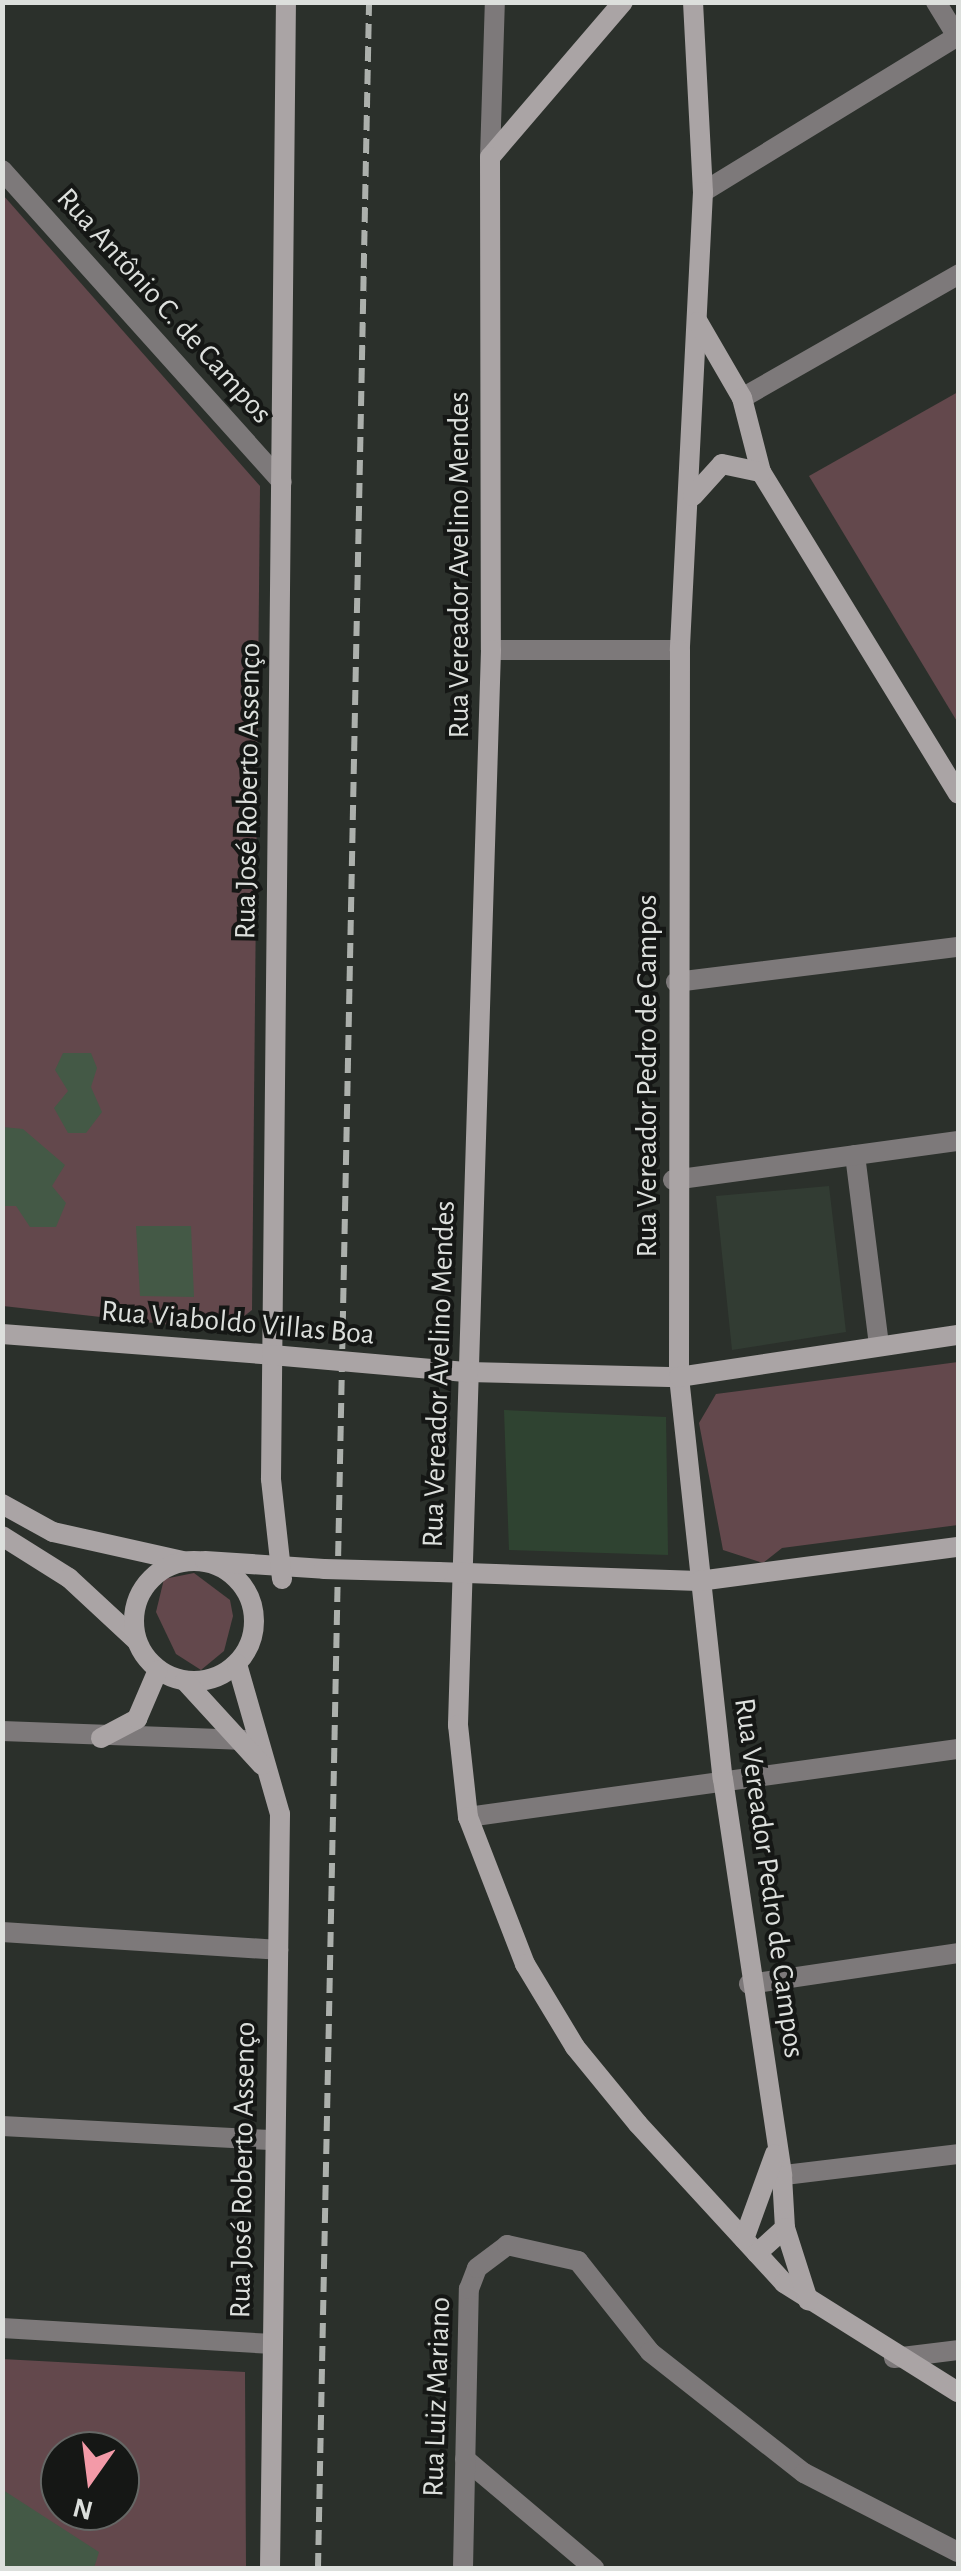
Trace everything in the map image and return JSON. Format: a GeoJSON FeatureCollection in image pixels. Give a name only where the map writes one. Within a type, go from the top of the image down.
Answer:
{"type":"FeatureCollection","features":[{"type":"Feature","properties":{"kind":"main road","name":"Rua José Roberto Assenço"},"geometry":{"type":"LineString","coordinates":[[281,1570],[272,1355],[286,2]]}},
{"type":"Feature","properties":{"kind":"main road"},"geometry":{"type":"LineString","coordinates":[[490,157],[624,2]]}},
{"type":"Feature","properties":{"kind":"main road","name":"Rua Vereador Pedro de Campos"},"geometry":{"type":"LineString","coordinates":[[694,2],[703,192],[680,650],[673,1180],[678,1377],[699,1581],[749,1984],[778,2143],[775,2176],[750,2246]]}},
{"type":"Feature","properties":{"kind":"main road","name":"Rua Vereador Avelino Mendes"},"geometry":{"type":"LineString","coordinates":[[490,157],[491,650],[458,1725],[468,1817],[526,1964],[575,2046],[750,2246],[808,2300],[894,2358],[958,2392]]}},
{"type":"Feature","properties":{"kind":"main road"},"geometry":{"type":"LineString","coordinates":[[698,322],[742,398],[761,472],[958,794]]}},
{"type":"Feature","properties":{"kind":"main road"},"geometry":{"type":"LineString","coordinates":[[689,502],[709,468],[761,472]]}},
{"type":"Feature","properties":{"kind":"main road","name":"Rua Viaboldo Villas Boa"},"geometry":{"type":"LineString","coordinates":[[2,1334],[468,1372],[678,1377],[958,1335]]}},
{"type":"Feature","properties":{"kind":"main road"},"geometry":{"type":"LineString","coordinates":[[2,1504],[53,1532],[193,1561],[281,1570],[464,1571],[699,1581],[958,1547]]}},
{"type":"Feature","properties":{"kind":"main road"},"geometry":{"type":"LineString","coordinates":[[2,1536],[68,1578],[136,1640],[158,1670],[185,1681],[237,1664]]}},
{"type":"Feature","properties":{"kind":"main road"},"geometry":{"type":"LineString","coordinates":[[193,1561],[240,1582],[252,1601],[253,1638],[237,1664],[246,1742]]}},
{"type":"Feature","properties":{"kind":"main road"},"geometry":{"type":"LineString","coordinates":[[136,1640],[141,1590],[193,1561]]}},
{"type":"Feature","properties":{"kind":"main road"},"geometry":{"type":"LineString","coordinates":[[252,1601],[281,1570]]}},
{"type":"Feature","properties":{"kind":"main road"},"geometry":{"type":"LineString","coordinates":[[101,1738],[136,1719],[158,1670]]}},
{"type":"Feature","properties":{"kind":"main road","name":"Rua José Roberto Assenço"},"geometry":{"type":"LineString","coordinates":[[185,1681],[272,1773],[278,1950],[269,2344],[270,2568]]}},
{"type":"Feature","properties":{"kind":"main road","name":"Rua Vereador Pedro de Campos"},"geometry":{"type":"LineString","coordinates":[[775,2176],[785,2228],[808,2300]]}},
{"type":"Feature","properties":{"kind":"main road"},"geometry":{"type":"LineString","coordinates":[[750,2246],[785,2228]]}},
{"type":"Feature","properties":{"kind":"street"},"geometry":{"type":"LineString","coordinates":[[490,157],[495,2]]}},
{"type":"Feature","properties":{"kind":"street"},"geometry":{"type":"LineString","coordinates":[[703,192],[958,37],[936,2]]}},
{"type":"Feature","properties":{"kind":"street","name":"Rua Antônio C. de Campos"},"geometry":{"type":"LineString","coordinates":[[2,170],[282,482]]}},
{"type":"Feature","properties":{"kind":"street"},"geometry":{"type":"LineString","coordinates":[[742,398],[958,275]]}},
{"type":"Feature","properties":{"kind":"street"},"geometry":{"type":"LineString","coordinates":[[491,650],[680,650]]}},
{"type":"Feature","properties":{"kind":"street"},"geometry":{"type":"LineString","coordinates":[[676,982],[958,947]]}},
{"type":"Feature","properties":{"kind":"street"},"geometry":{"type":"LineString","coordinates":[[673,1180],[958,1141]]}},
{"type":"Feature","properties":{"kind":"street"},"geometry":{"type":"LineString","coordinates":[[855,1155],[879,1345]]}},
{"type":"Feature","properties":{"kind":"street"},"geometry":{"type":"LineString","coordinates":[[2,1732],[246,1742]]}},
{"type":"Feature","properties":{"kind":"street"},"geometry":{"type":"LineString","coordinates":[[468,1817],[958,1749]]}},
{"type":"Feature","properties":{"kind":"street"},"geometry":{"type":"LineString","coordinates":[[2,1932],[278,1950]]}},
{"type":"Feature","properties":{"kind":"street"},"geometry":{"type":"LineString","coordinates":[[749,1984],[958,1953]]}},
{"type":"Feature","properties":{"kind":"street"},"geometry":{"type":"LineString","coordinates":[[2,2126],[272,2140]]}},
{"type":"Feature","properties":{"kind":"street"},"geometry":{"type":"LineString","coordinates":[[775,2176],[958,2154]]}},
{"type":"Feature","properties":{"kind":"street","name":"Rua Luiz Mariano"},"geometry":{"type":"LineString","coordinates":[[462,2568],[469,2289],[477,2268],[507,2245],[540,2245],[578,2261],[650,2352],[804,2473],[958,2552]]}},
{"type":"Feature","properties":{"kind":"street"},"geometry":{"type":"LineString","coordinates":[[2,2328],[269,2344]]}},
{"type":"Feature","properties":{"kind":"street"},"geometry":{"type":"LineString","coordinates":[[894,2358],[958,2350]]}},
{"type":"Feature","properties":{"kind":"street"},"geometry":{"type":"LineString","coordinates":[[465,2459],[594,2568]]}},
{"type":"Feature","properties":{"kind":"shaded area"},"geometry":{"type":"Polygon","coordinates":[[[3,195],[260,486],[252,1310],[225,1331],[3,1306],[3,195]]]}},
{"type":"Feature","properties":{"kind":"shaded area"},"geometry":{"type":"Polygon","coordinates":[[[958,392],[958,723],[809,476],[958,392]]]}},
{"type":"Feature","properties":{"kind":"shaded area"},"geometry":{"type":"Polygon","coordinates":[[[63,1053],[91,1053],[97,1068],[91,1087],[102,1112],[86,1133],[68,1133],[54,1108],[68,1091],[55,1070],[63,1053]]]}},
{"type":"Feature","properties":{"kind":"shaded area"},"geometry":{"type":"Polygon","coordinates":[[[3,1127],[23,1129],[65,1165],[52,1186],[66,1203],[56,1227],[30,1227],[16,1206],[3,1206],[3,1127]]]}},
{"type":"Feature","properties":{"kind":"shaded area"},"geometry":{"type":"Polygon","coordinates":[[[829,1186],[846,1332],[732,1350],[716,1196],[829,1186]]]}},
{"type":"Feature","properties":{"kind":"shaded area"},"geometry":{"type":"Polygon","coordinates":[[[136,1226],[191,1226],[194,1297],[140,1296],[136,1226]]]}},
{"type":"Feature","properties":{"kind":"shaded area"},"geometry":{"type":"Polygon","coordinates":[[[958,1362],[958,1525],[782,1548],[763,1563],[723,1550],[699,1423],[716,1394],[958,1362]]]}},
{"type":"Feature","properties":{"kind":"shaded area"},"geometry":{"type":"Polygon","coordinates":[[[194,1573],[230,1600],[233,1616],[224,1651],[201,1670],[176,1654],[156,1612],[164,1579],[194,1573]]]}},
{"type":"Feature","properties":{"kind":"shaded area"},"geometry":{"type":"Polygon","coordinates":[[[2,2359],[245,2372],[246,2568],[3,2568],[2,2359]]]}},
{"type":"Feature","properties":{"kind":"shaded area"},"geometry":{"type":"Polygon","coordinates":[[[3,2490],[40,2514],[40,2531],[66,2531],[99,2552],[94,2568],[3,2568],[3,2490]]]}},
{"type":"Feature","properties":{"kind":"building"},"geometry":{"type":"Polygon","coordinates":[[[504,1410],[666,1417],[668,1555],[509,1550],[504,1410]]]}},
{"type":"Feature","properties":{"kind":"railway"},"geometry":{"type":"LineString","coordinates":[[318,2568],[369,2]]}}]}
